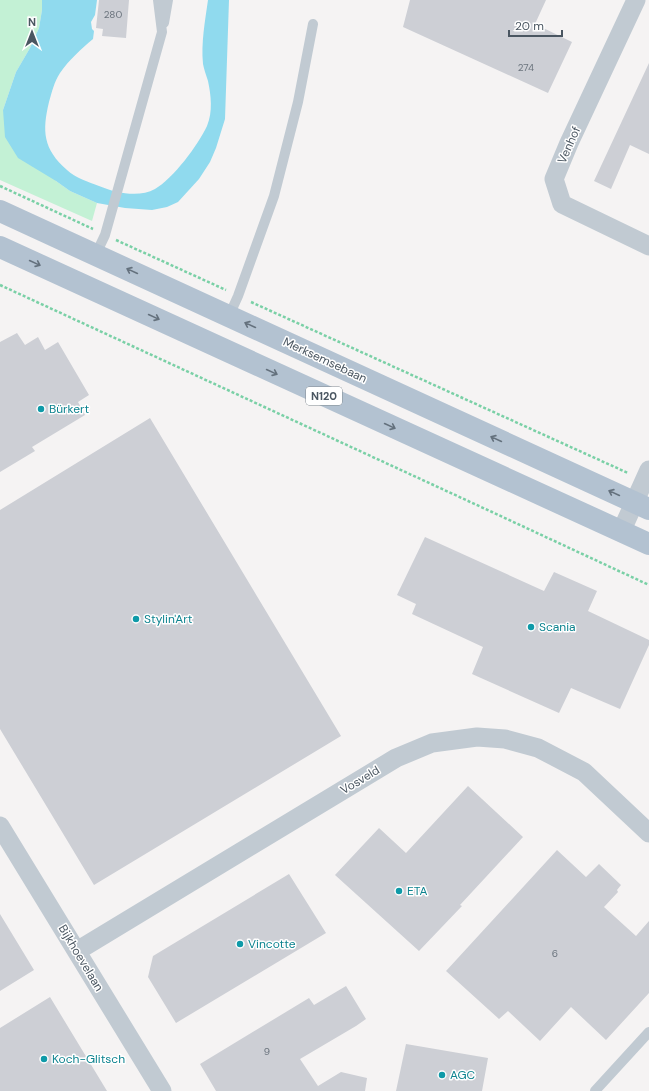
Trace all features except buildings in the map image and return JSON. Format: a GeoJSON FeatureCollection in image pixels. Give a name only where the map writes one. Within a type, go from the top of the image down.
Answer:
{"type":"FeatureCollection","features":[{"type":"Feature","properties":{"kind":"main road","name":"Merksemsebaan"},"geometry":{"type":"LineString","coordinates":[[0,211],[100,244],[229,316],[642,506]]}},
{"type":"Feature","properties":{"kind":"main road","name":"N120"},"geometry":{"type":"LineString","coordinates":[[0,247],[649,544]]}},
{"type":"Feature","properties":{"kind":"street","name":"Venhof"},"geometry":{"type":"LineString","coordinates":[[636,0],[569,143],[554,179],[562,204],[649,246]]}},
{"type":"Feature","properties":{"kind":"street"},"geometry":{"type":"LineString","coordinates":[[621,532],[642,506],[647,475]]}},
{"type":"Feature","properties":{"kind":"street","name":"Vosveld"},"geometry":{"type":"LineString","coordinates":[[77,951],[396,758],[432,743],[477,737],[505,739],[538,748],[584,772],[649,833]]}},
{"type":"Feature","properties":{"kind":"street","name":"Bijkhoevelaan"},"geometry":{"type":"LineString","coordinates":[[0,826],[162,1091]]}},
{"type":"Feature","properties":{"kind":"lane"},"geometry":{"type":"LineString","coordinates":[[158,0],[162,32]]}},
{"type":"Feature","properties":{"kind":"lane"},"geometry":{"type":"LineString","coordinates":[[100,244],[162,32],[168,0]]}},
{"type":"Feature","properties":{"kind":"lane"},"geometry":{"type":"LineString","coordinates":[[229,316],[238,296],[274,196],[298,102],[313,24]]}},
{"type":"Feature","properties":{"kind":"lane"},"geometry":{"type":"LineString","coordinates":[[595,1091],[649,1032]]}},
{"type":"Feature","properties":{"kind":"path"},"geometry":{"type":"LineString","coordinates":[[0,186],[100,244],[238,296],[591,457],[647,475]]}},
{"type":"Feature","properties":{"kind":"path"},"geometry":{"type":"LineString","coordinates":[[0,286],[649,585]]}},
{"type":"Feature","properties":{"kind":"green space"},"geometry":{"type":"Polygon","coordinates":[[[0,0],[42,0],[39,28],[30,48],[16,72],[3,110],[56,181],[70,191],[97,203],[92,221],[0,180],[0,0]]]}},
{"type":"Feature","properties":{"kind":"water"},"geometry":{"type":"Polygon","coordinates":[[[42,0],[97,0],[95,15],[91,22],[92,29],[94,31],[93,39],[67,64],[58,76],[53,87],[45,122],[46,139],[49,147],[59,162],[70,173],[78,178],[113,191],[135,194],[149,192],[169,178],[191,152],[207,126],[211,109],[211,98],[203,64],[203,48],[208,0],[229,0],[225,119],[210,162],[199,179],[178,202],[167,207],[152,210],[125,208],[97,203],[70,191],[18,158],[5,137],[3,110],[16,72],[30,48],[39,28],[42,0]]]}},
{"type":"Feature","properties":{"kind":"place","name":"Bürkert"},"geometry":{"type":"Point","coordinates":[41,409]}},
{"type":"Feature","properties":{"kind":"place","name":"Stylin'Art"},"geometry":{"type":"Point","coordinates":[136,619]}},
{"type":"Feature","properties":{"kind":"place","name":"Scania"},"geometry":{"type":"Point","coordinates":[531,627]}},
{"type":"Feature","properties":{"kind":"place","name":"ETA"},"geometry":{"type":"Point","coordinates":[399,891]}},
{"type":"Feature","properties":{"kind":"place","name":"Vincotte"},"geometry":{"type":"Point","coordinates":[240,944]}},
{"type":"Feature","properties":{"kind":"place","name":"Koch-Glitsch"},"geometry":{"type":"Point","coordinates":[44,1059]}},
{"type":"Feature","properties":{"kind":"place","name":"AGC"},"geometry":{"type":"Point","coordinates":[442,1075]}}]}
